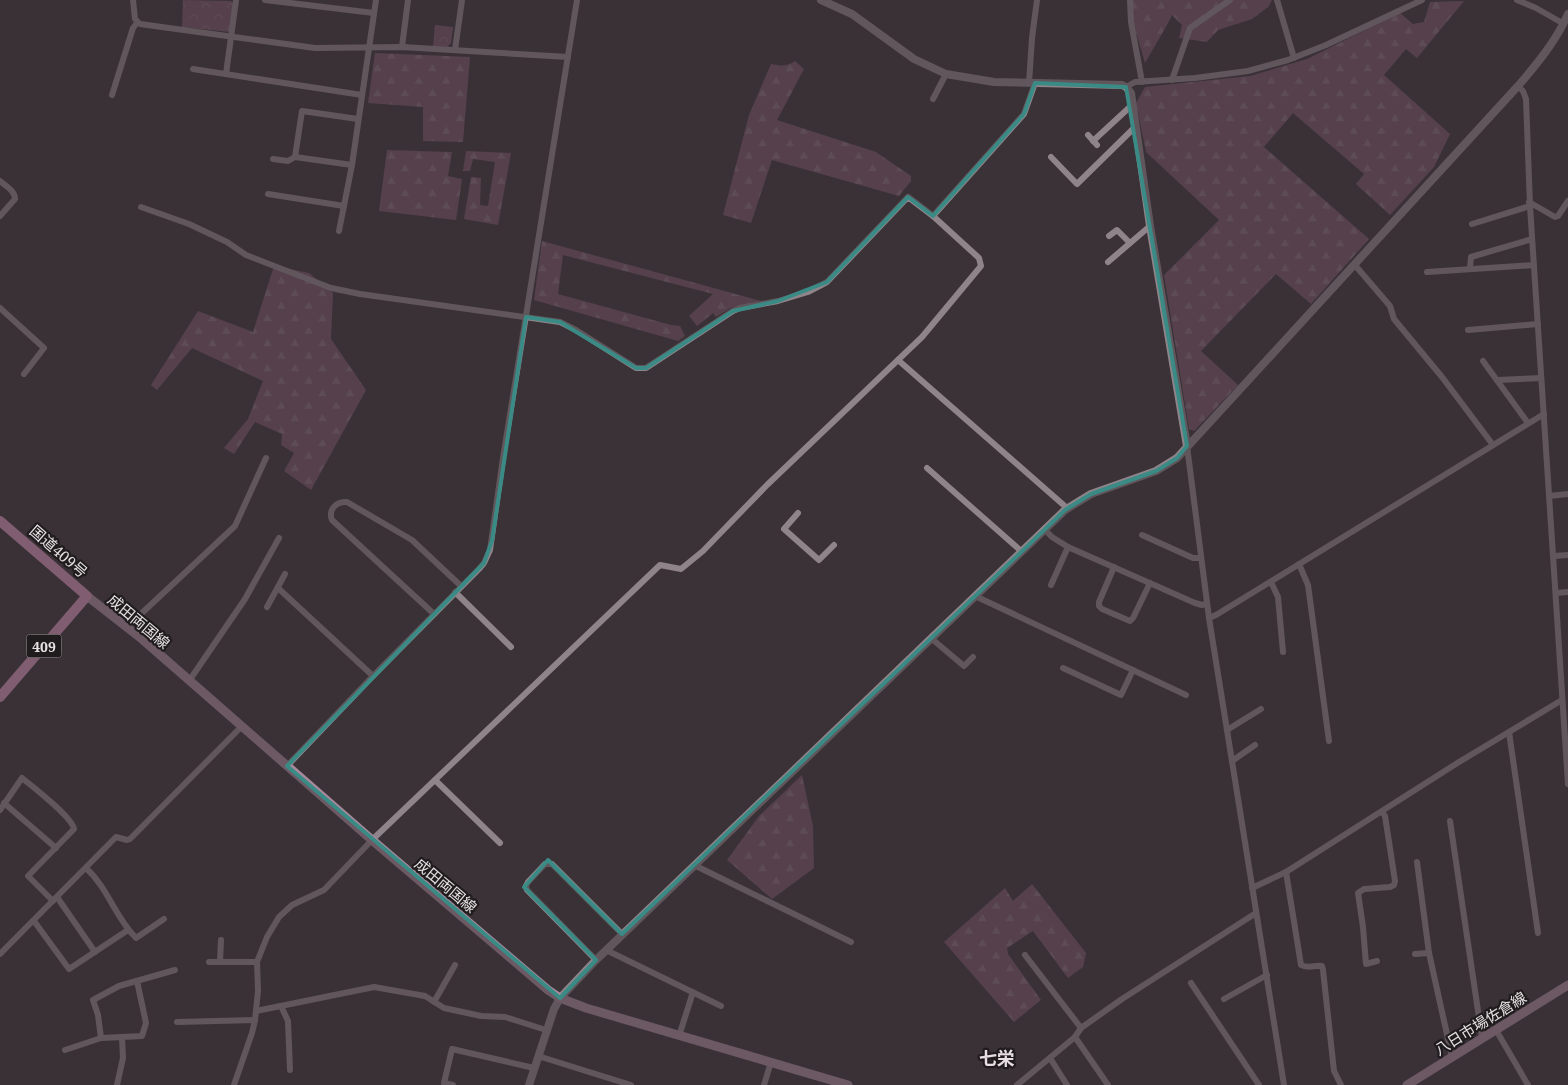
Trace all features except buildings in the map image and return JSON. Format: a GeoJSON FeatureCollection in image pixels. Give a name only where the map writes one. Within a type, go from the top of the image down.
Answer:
{"type":"FeatureCollection","features":[{"type":"Feature","properties":{"kind":"highway","name":"国道409号"},"geometry":{"type":"LineString","coordinates":[[0,521],[87,596],[0,697]]}},
{"type":"Feature","properties":{"kind":"main road","name":"成田両国線"},"geometry":{"type":"LineString","coordinates":[[87,596],[127,627],[372,840],[548,990],[560,998],[586,1008],[848,1085]]}},
{"type":"Feature","properties":{"kind":"main road","name":"八日市場佐倉線"},"geometry":{"type":"LineString","coordinates":[[1407,1085],[1568,985]]}},
{"type":"Feature","properties":{"kind":"street"},"geometry":{"type":"LineString","coordinates":[[112,95],[136,23],[133,0]]}},
{"type":"Feature","properties":{"kind":"street"},"geometry":{"type":"LineString","coordinates":[[226,74],[236,0]]}},
{"type":"Feature","properties":{"kind":"street"},"geometry":{"type":"LineString","coordinates":[[264,0],[374,13]]}},
{"type":"Feature","properties":{"kind":"street"},"geometry":{"type":"LineString","coordinates":[[339,231],[352,165],[376,0]]}},
{"type":"Feature","properties":{"kind":"street"},"geometry":{"type":"LineString","coordinates":[[402,47],[408,0]]}},
{"type":"Feature","properties":{"kind":"street"},"geometry":{"type":"LineString","coordinates":[[455,50],[462,0]]}},
{"type":"Feature","properties":{"kind":"street"},"geometry":{"type":"LineString","coordinates":[[287,766],[372,676],[484,563],[492,541],[503,458],[577,0]]}},
{"type":"Feature","properties":{"kind":"street"},"geometry":{"type":"LineString","coordinates":[[822,0],[852,14],[914,59],[946,74],[978,81],[1122,85],[1131,94],[1150,226],[1187,446],[1209,618],[1284,1085]]}},
{"type":"Feature","properties":{"kind":"street"},"geometry":{"type":"LineString","coordinates":[[933,216],[1024,114],[1032,83],[1032,38],[1037,0]]}},
{"type":"Feature","properties":{"kind":"street"},"geometry":{"type":"LineString","coordinates":[[1130,0],[1130,22],[1137,48],[1142,82]]}},
{"type":"Feature","properties":{"kind":"street"},"geometry":{"type":"LineString","coordinates":[[1172,80],[1190,28],[1230,0]]}},
{"type":"Feature","properties":{"kind":"street"},"geometry":{"type":"LineString","coordinates":[[1277,0],[1294,58]]}},
{"type":"Feature","properties":{"kind":"street"},"geometry":{"type":"LineString","coordinates":[[1126,87],[1135,82],[1195,78],[1248,71],[1294,58],[1341,39],[1422,0]]}},
{"type":"Feature","properties":{"kind":"street"},"geometry":{"type":"LineString","coordinates":[[1517,0],[1536,8],[1564,24]]}},
{"type":"Feature","properties":{"kind":"street"},"geometry":{"type":"LineString","coordinates":[[529,1085],[550,1016],[560,998],[596,960],[1067,508],[1091,494],[1156,471],[1177,458],[1518,86],[1545,54],[1564,24],[1568,14]]}},
{"type":"Feature","properties":{"kind":"street"},"geometry":{"type":"LineString","coordinates":[[136,23],[315,48],[402,47],[568,57]]}},
{"type":"Feature","properties":{"kind":"street"},"geometry":{"type":"LineString","coordinates":[[193,69],[362,95]]}},
{"type":"Feature","properties":{"kind":"street"},"geometry":{"type":"LineString","coordinates":[[933,99],[946,74]]}},
{"type":"Feature","properties":{"kind":"street"},"geometry":{"type":"LineString","coordinates":[[1518,86],[1523,91],[1526,99],[1532,239],[1562,700],[1567,742],[1568,784]]}},
{"type":"Feature","properties":{"kind":"street"},"geometry":{"type":"LineString","coordinates":[[1093,140],[1132,105]]}},
{"type":"Feature","properties":{"kind":"street"},"geometry":{"type":"LineString","coordinates":[[295,157],[302,111],[358,119]]}},
{"type":"Feature","properties":{"kind":"street"},"geometry":{"type":"LineString","coordinates":[[1051,157],[1077,184],[1135,126]]}},
{"type":"Feature","properties":{"kind":"street"},"geometry":{"type":"LineString","coordinates":[[273,159],[288,162],[295,157],[352,165]]}},
{"type":"Feature","properties":{"kind":"street"},"geometry":{"type":"LineString","coordinates":[[0,181],[15,195],[15,199],[0,216]]}},
{"type":"Feature","properties":{"kind":"street"},"geometry":{"type":"LineString","coordinates":[[268,194],[344,206]]}},
{"type":"Feature","properties":{"kind":"street"},"geometry":{"type":"LineString","coordinates":[[141,207],[196,228],[226,242],[246,255],[332,288],[360,294],[560,322],[636,368],[646,368],[732,311],[808,292],[826,282],[908,197],[933,216],[979,258],[980,266],[922,338],[767,485],[703,551],[681,569],[660,565],[372,840],[324,890],[292,905],[279,917],[267,937],[257,962],[258,991],[255,1020],[234,1085]]}},
{"type":"Feature","properties":{"kind":"street"},"geometry":{"type":"LineString","coordinates":[[1472,224],[1530,204],[1556,217],[1568,201]]}},
{"type":"Feature","properties":{"kind":"street"},"geometry":{"type":"LineString","coordinates":[[1108,262],[1150,226]]}},
{"type":"Feature","properties":{"kind":"street"},"geometry":{"type":"LineString","coordinates":[[1109,236],[1117,230],[1130,243]]}},
{"type":"Feature","properties":{"kind":"street"},"geometry":{"type":"LineString","coordinates":[[1470,269],[1471,257],[1532,239]]}},
{"type":"Feature","properties":{"kind":"street"},"geometry":{"type":"LineString","coordinates":[[1354,264],[1390,306],[1394,319],[1442,377],[1493,444]]}},
{"type":"Feature","properties":{"kind":"street"},"geometry":{"type":"LineString","coordinates":[[1427,272],[1534,265]]}},
{"type":"Feature","properties":{"kind":"street"},"geometry":{"type":"LineString","coordinates":[[0,308],[44,348],[24,374]]}},
{"type":"Feature","properties":{"kind":"street"},"geometry":{"type":"LineString","coordinates":[[1468,330],[1538,324]]}},
{"type":"Feature","properties":{"kind":"street"},"geometry":{"type":"LineString","coordinates":[[898,360],[1067,508]]}},
{"type":"Feature","properties":{"kind":"street"},"geometry":{"type":"LineString","coordinates":[[1483,361],[1528,423]]}},
{"type":"Feature","properties":{"kind":"street"},"geometry":{"type":"LineString","coordinates":[[1497,380],[1541,378]]}},
{"type":"Feature","properties":{"kind":"street"},"geometry":{"type":"LineString","coordinates":[[1209,618],[1544,414]]}},
{"type":"Feature","properties":{"kind":"street"},"geometry":{"type":"LineString","coordinates":[[127,627],[235,526],[266,458]]}},
{"type":"Feature","properties":{"kind":"street"},"geometry":{"type":"LineString","coordinates":[[927,468],[1021,551]]}},
{"type":"Feature","properties":{"kind":"street"},"geometry":{"type":"LineString","coordinates":[[1549,496],[1568,494]]}},
{"type":"Feature","properties":{"kind":"street"},"geometry":{"type":"LineString","coordinates":[[434,614],[332,520],[331,513],[333,508],[339,503],[347,502],[412,540],[461,586]]}},
{"type":"Feature","properties":{"kind":"street"},"geometry":{"type":"LineString","coordinates":[[798,513],[784,529],[819,560],[834,545]]}},
{"type":"Feature","properties":{"kind":"street"},"geometry":{"type":"LineString","coordinates":[[1044,529],[1052,538],[1068,547],[1202,606],[1207,604]]}},
{"type":"Feature","properties":{"kind":"street"},"geometry":{"type":"LineString","coordinates":[[1142,535],[1193,558],[1200,558]]}},
{"type":"Feature","properties":{"kind":"street"},"geometry":{"type":"LineString","coordinates":[[189,681],[245,599],[279,538]]}},
{"type":"Feature","properties":{"kind":"street"},"geometry":{"type":"LineString","coordinates":[[1051,585],[1068,547]]}},
{"type":"Feature","properties":{"kind":"street"},"geometry":{"type":"LineString","coordinates":[[1554,556],[1568,555]]}},
{"type":"Feature","properties":{"kind":"street"},"geometry":{"type":"LineString","coordinates":[[1299,564],[1308,585],[1329,741]]}},
{"type":"Feature","properties":{"kind":"street"},"geometry":{"type":"LineString","coordinates":[[1114,567],[1099,602],[1099,606],[1102,609],[1130,621],[1150,583]]}},
{"type":"Feature","properties":{"kind":"street"},"geometry":{"type":"LineString","coordinates":[[268,607],[286,574]]}},
{"type":"Feature","properties":{"kind":"street"},"geometry":{"type":"LineString","coordinates":[[1271,582],[1278,596],[1284,652]]}},
{"type":"Feature","properties":{"kind":"street"},"geometry":{"type":"LineString","coordinates":[[278,588],[372,676]]}},
{"type":"Feature","properties":{"kind":"street"},"geometry":{"type":"LineString","coordinates":[[455,592],[511,647]]}},
{"type":"Feature","properties":{"kind":"street"},"geometry":{"type":"LineString","coordinates":[[1556,593],[1568,592]]}},
{"type":"Feature","properties":{"kind":"street"},"geometry":{"type":"LineString","coordinates":[[975,596],[1186,695]]}},
{"type":"Feature","properties":{"kind":"street"},"geometry":{"type":"LineString","coordinates":[[932,639],[964,666],[973,658]]}},
{"type":"Feature","properties":{"kind":"street"},"geometry":{"type":"LineString","coordinates":[[1063,668],[1121,695],[1133,670]]}},
{"type":"Feature","properties":{"kind":"street"},"geometry":{"type":"LineString","coordinates":[[1252,888],[1286,872],[1562,700]]}},
{"type":"Feature","properties":{"kind":"street"},"geometry":{"type":"LineString","coordinates":[[1227,730],[1261,709]]}},
{"type":"Feature","properties":{"kind":"street"},"geometry":{"type":"LineString","coordinates":[[0,954],[116,837],[130,839],[242,726]]}},
{"type":"Feature","properties":{"kind":"street"},"geometry":{"type":"LineString","coordinates":[[1509,732],[1538,933]]}},
{"type":"Feature","properties":{"kind":"street"},"geometry":{"type":"LineString","coordinates":[[1232,761],[1255,745]]}},
{"type":"Feature","properties":{"kind":"street"},"geometry":{"type":"LineString","coordinates":[[0,810],[22,778],[74,826],[74,829],[28,876],[55,899],[95,952]]}},
{"type":"Feature","properties":{"kind":"street"},"geometry":{"type":"LineString","coordinates":[[435,780],[500,843]]}},
{"type":"Feature","properties":{"kind":"street"},"geometry":{"type":"LineString","coordinates":[[4,804],[56,848]]}},
{"type":"Feature","properties":{"kind":"street"},"geometry":{"type":"LineString","coordinates":[[1377,960],[1366,964],[1358,893],[1364,890],[1394,885],[1385,816],[1382,812]]}},
{"type":"Feature","properties":{"kind":"street"},"geometry":{"type":"LineString","coordinates":[[1450,821],[1482,1038]]}},
{"type":"Feature","properties":{"kind":"street"},"geometry":{"type":"LineString","coordinates":[[1417,862],[1429,953],[1452,1057]]}},
{"type":"Feature","properties":{"kind":"street"},"geometry":{"type":"LineString","coordinates":[[596,960],[527,890],[528,882],[545,864],[552,864],[622,934]]}},
{"type":"Feature","properties":{"kind":"street"},"geometry":{"type":"LineString","coordinates":[[694,865],[851,942]]}},
{"type":"Feature","properties":{"kind":"street"},"geometry":{"type":"LineString","coordinates":[[86,868],[100,882],[128,930],[136,938],[164,919]]}},
{"type":"Feature","properties":{"kind":"street"},"geometry":{"type":"LineString","coordinates":[[1286,872],[1301,965],[1305,967],[1322,966],[1334,1071],[1341,1085]]}},
{"type":"Feature","properties":{"kind":"street"},"geometry":{"type":"LineString","coordinates":[[1017,1085],[1075,1037],[1081,1028],[1122,999],[1256,913]]}},
{"type":"Feature","properties":{"kind":"street"},"geometry":{"type":"LineString","coordinates":[[34,920],[69,969],[128,930]]}},
{"type":"Feature","properties":{"kind":"street"},"geometry":{"type":"LineString","coordinates":[[220,962],[221,940]]}},
{"type":"Feature","properties":{"kind":"street"},"geometry":{"type":"LineString","coordinates":[[606,950],[721,1006]]}},
{"type":"Feature","properties":{"kind":"street"},"geometry":{"type":"LineString","coordinates":[[1415,954],[1429,953]]}},
{"type":"Feature","properties":{"kind":"street"},"geometry":{"type":"LineString","coordinates":[[1024,955],[1081,1028]]}},
{"type":"Feature","properties":{"kind":"street"},"geometry":{"type":"LineString","coordinates":[[208,962],[257,962]]}},
{"type":"Feature","properties":{"kind":"street"},"geometry":{"type":"LineString","coordinates":[[434,1002],[455,965]]}},
{"type":"Feature","properties":{"kind":"street"},"geometry":{"type":"LineString","coordinates":[[101,1038],[98,1015],[93,1000],[119,986],[176,970]]}},
{"type":"Feature","properties":{"kind":"street"},"geometry":{"type":"LineString","coordinates":[[1224,999],[1267,976]]}},
{"type":"Feature","properties":{"kind":"street"},"geometry":{"type":"LineString","coordinates":[[65,1050],[101,1038],[142,1036],[146,1024],[138,981]]}},
{"type":"Feature","properties":{"kind":"street"},"geometry":{"type":"LineString","coordinates":[[1190,983],[1259,1085]]}},
{"type":"Feature","properties":{"kind":"street"},"geometry":{"type":"LineString","coordinates":[[256,1011],[374,987],[425,996],[444,1008],[481,1016],[505,1017],[546,1030]]}},
{"type":"Feature","properties":{"kind":"street"},"geometry":{"type":"LineString","coordinates":[[680,1036],[693,992]]}},
{"type":"Feature","properties":{"kind":"street"},"geometry":{"type":"LineString","coordinates":[[281,1006],[288,1021],[290,1070]]}},
{"type":"Feature","properties":{"kind":"street"},"geometry":{"type":"LineString","coordinates":[[176,1022],[255,1020]]}},
{"type":"Feature","properties":{"kind":"street"},"geometry":{"type":"LineString","coordinates":[[1496,1030],[1528,1085]]}},
{"type":"Feature","properties":{"kind":"street"},"geometry":{"type":"LineString","coordinates":[[117,1085],[123,1058],[122,1037]]}},
{"type":"Feature","properties":{"kind":"street"},"geometry":{"type":"LineString","coordinates":[[1075,1037],[1108,1085]]}},
{"type":"Feature","properties":{"kind":"street"},"geometry":{"type":"LineString","coordinates":[[453,1085],[444,1083],[452,1048],[534,1068]]}},
{"type":"Feature","properties":{"kind":"street"},"geometry":{"type":"LineString","coordinates":[[538,1056],[631,1085]]}},
{"type":"Feature","properties":{"kind":"street"},"geometry":{"type":"LineString","coordinates":[[1050,1058],[1067,1085]]}},
{"type":"Feature","properties":{"kind":"street"},"geometry":{"type":"LineString","coordinates":[[764,1085],[771,1062]]}},
{"type":"Feature","properties":{"kind":"highlighted area"},"geometry":{"type":"Polygon","coordinates":[[[1035,83],[1126,87],[1187,446],[1177,458],[1156,471],[1091,494],[1065,510],[622,934],[548,860],[524,887],[596,960],[560,998],[287,766],[484,563],[492,541],[526,317],[560,322],[636,368],[646,368],[733,311],[778,301],[827,282],[908,197],[933,216],[1024,114],[1035,83]]]}},
{"type":"Feature","properties":{"kind":"green space"},"geometry":{"type":"Polygon","coordinates":[[[183,0],[231,1],[233,3],[230,32],[182,27],[183,0]]]}},
{"type":"Feature","properties":{"kind":"green space"},"geometry":{"type":"Polygon","coordinates":[[[1132,0],[1272,0],[1268,7],[1252,19],[1218,30],[1207,42],[1179,38],[1182,25],[1172,15],[1145,63],[1133,22],[1132,0]]]}},
{"type":"Feature","properties":{"kind":"green space"},"geometry":{"type":"Polygon","coordinates":[[[1464,1],[1417,58],[1406,49],[1384,75],[1450,134],[1434,167],[1390,215],[1356,184],[1364,174],[1293,113],[1264,147],[1369,239],[1311,304],[1276,274],[1201,351],[1238,385],[1194,431],[1189,429],[1164,275],[1219,220],[1146,152],[1136,103],[1145,87],[1250,76],[1307,59],[1400,13],[1413,24],[1424,22],[1430,2],[1464,1]]]}},
{"type":"Feature","properties":{"kind":"green space"},"geometry":{"type":"Polygon","coordinates":[[[435,25],[453,27],[451,43],[447,47],[433,46],[435,25]]]}},
{"type":"Feature","properties":{"kind":"green space"},"geometry":{"type":"Polygon","coordinates":[[[375,53],[470,57],[463,142],[423,141],[423,107],[368,103],[375,53]]]}},
{"type":"Feature","properties":{"kind":"green space"},"geometry":{"type":"Polygon","coordinates":[[[795,61],[804,69],[777,120],[876,152],[911,176],[911,181],[899,196],[772,160],[751,223],[723,215],[749,115],[771,64],[783,66],[795,61]]]}},
{"type":"Feature","properties":{"kind":"green space"},"geometry":{"type":"Polygon","coordinates":[[[387,150],[452,152],[448,176],[462,179],[456,220],[379,211],[387,150]]]}},
{"type":"Feature","properties":{"kind":"green space"},"geometry":{"type":"Polygon","coordinates":[[[466,151],[511,153],[498,225],[464,219],[471,177],[481,178],[480,205],[488,206],[495,162],[473,159],[470,171],[463,171],[466,151]]]}},
{"type":"Feature","properties":{"kind":"green space"},"geometry":{"type":"Polygon","coordinates":[[[542,241],[761,301],[731,308],[716,317],[713,313],[697,326],[689,316],[713,294],[563,255],[558,294],[680,326],[685,336],[678,341],[534,300],[542,241]]]}},
{"type":"Feature","properties":{"kind":"green space"},"geometry":{"type":"Polygon","coordinates":[[[274,266],[309,273],[333,293],[331,339],[366,390],[311,490],[284,471],[294,453],[281,445],[282,434],[255,422],[234,454],[224,448],[248,419],[263,381],[192,348],[157,390],[151,385],[198,311],[253,332],[274,266]]]}},
{"type":"Feature","properties":{"kind":"green space"},"geometry":{"type":"Polygon","coordinates":[[[802,775],[813,826],[814,868],[772,899],[727,860],[759,816],[802,775]]]}},
{"type":"Feature","properties":{"kind":"green space"},"geometry":{"type":"Polygon","coordinates":[[[1032,884],[1086,953],[1083,967],[1068,978],[1033,931],[1007,948],[1008,954],[1041,1000],[1014,1022],[944,942],[1005,888],[1013,901],[1032,884]]]}},
{"type":"Feature","properties":{"kind":"district","name":"七栄"},"geometry":{"type":"Point","coordinates":[997,1058]}}]}
